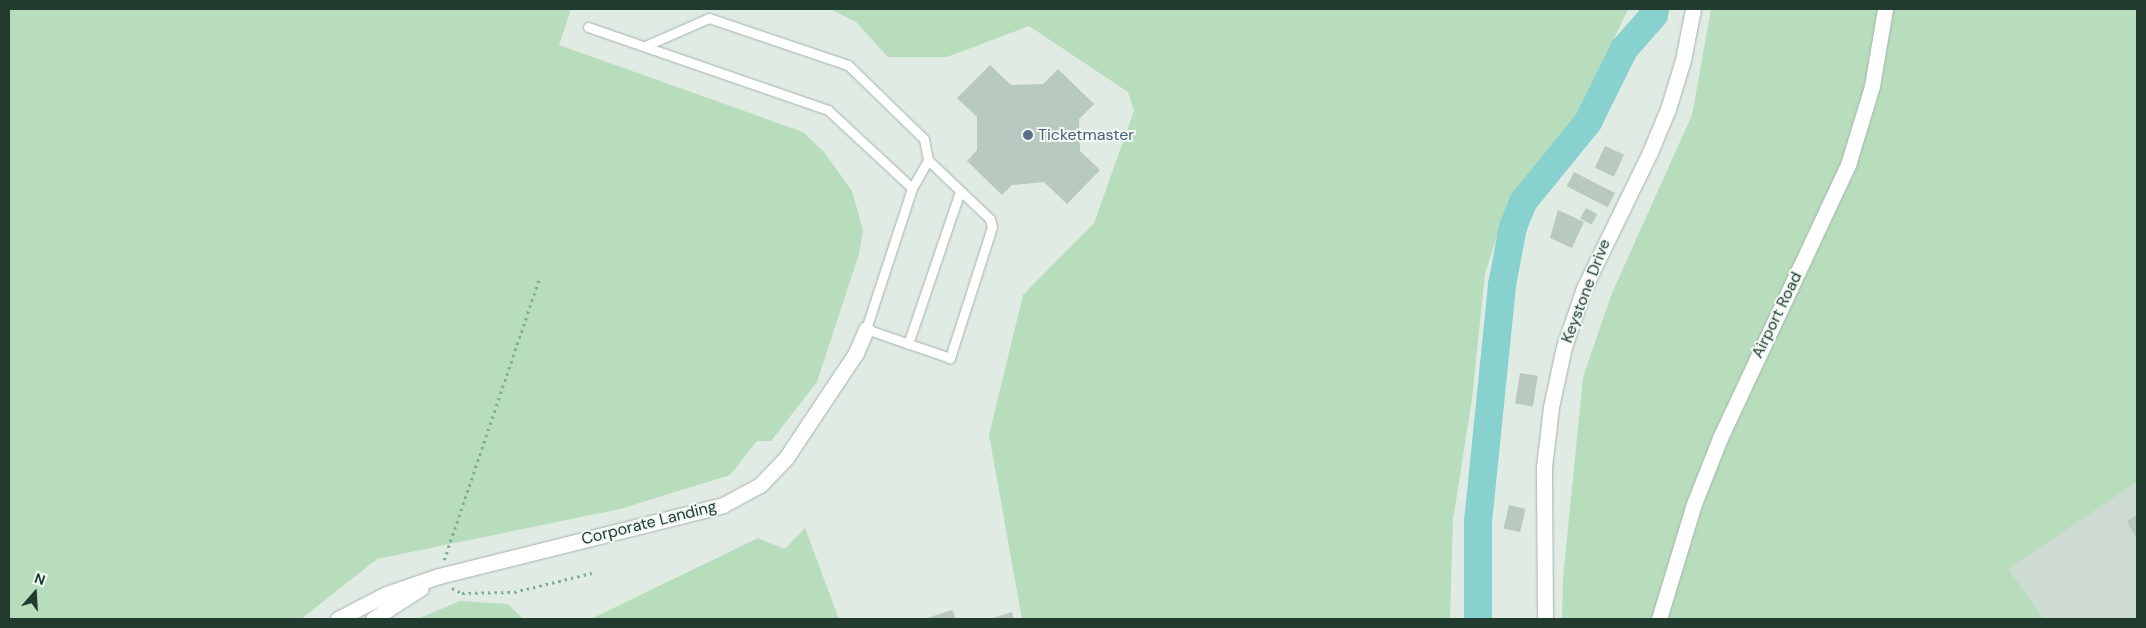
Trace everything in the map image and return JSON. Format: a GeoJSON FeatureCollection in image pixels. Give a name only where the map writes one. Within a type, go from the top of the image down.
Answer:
{"type":"FeatureCollection","features":[{"type":"Feature","properties":{"kind":"street","name":"Keystone Drive"},"geometry":{"type":"LineString","coordinates":[[1545,619],[1544,467],[1551,407],[1564,346],[1584,288],[1650,152],[1668,109],[1683,60],[1693,9]]}},
{"type":"Feature","properties":{"kind":"street","name":"Airport Road"},"geometry":{"type":"LineString","coordinates":[[1659,619],[1694,504],[1720,438],[1848,165],[1872,86],[1885,9]]}},
{"type":"Feature","properties":{"kind":"street","name":"Corporate Landing"},"geometry":{"type":"LineString","coordinates":[[439,576],[723,506],[760,485],[786,458],[808,426],[856,353],[866,329]]}},
{"type":"Feature","properties":{"kind":"street"},"geometry":{"type":"LineString","coordinates":[[338,619],[386,594],[439,576]]}},
{"type":"Feature","properties":{"kind":"street"},"geometry":{"type":"LineString","coordinates":[[373,619],[439,576]]}},
{"type":"Feature","properties":{"kind":"lane"},"geometry":{"type":"LineString","coordinates":[[645,46],[709,18],[848,65],[924,139],[928,160],[990,219],[992,227],[950,358],[866,329],[912,188],[928,160]]}},
{"type":"Feature","properties":{"kind":"lane"},"geometry":{"type":"LineString","coordinates":[[588,26],[828,110],[912,188]]}},
{"type":"Feature","properties":{"kind":"lane"},"geometry":{"type":"LineString","coordinates":[[908,344],[960,191]]}},
{"type":"Feature","properties":{"kind":"path"},"geometry":{"type":"LineString","coordinates":[[539,279],[439,576],[447,586],[462,592],[514,592],[592,573]]}},
{"type":"Feature","properties":{"kind":"shaded area"},"geometry":{"type":"Polygon","coordinates":[[[2137,482],[2137,619],[2044,619],[2007,569],[2137,482]]]}},
{"type":"Feature","properties":{"kind":"green space"},"geometry":{"type":"Polygon","coordinates":[[[9,9],[571,9],[559,45],[803,132],[824,152],[852,191],[863,230],[859,254],[817,382],[771,441],[757,441],[730,475],[620,509],[377,559],[301,619],[9,619],[9,9]]]}},
{"type":"Feature","properties":{"kind":"green space"},"geometry":{"type":"Polygon","coordinates":[[[830,9],[1628,9],[1565,143],[1508,201],[1485,274],[1472,399],[1453,520],[1450,619],[1022,619],[989,435],[1023,295],[1094,223],[1134,111],[1128,92],[1029,26],[947,57],[888,57],[856,22],[830,9]]]}},
{"type":"Feature","properties":{"kind":"green space"},"geometry":{"type":"Polygon","coordinates":[[[1711,9],[2137,9],[2137,482],[2008,569],[2044,619],[1562,619],[1563,577],[1583,377],[1612,293],[1692,115],[1711,9]]]}},
{"type":"Feature","properties":{"kind":"green space"},"geometry":{"type":"Polygon","coordinates":[[[805,528],[839,619],[591,619],[758,538],[785,549],[805,528]]]}},
{"type":"Feature","properties":{"kind":"green space"},"geometry":{"type":"Polygon","coordinates":[[[460,601],[508,604],[523,619],[417,619],[460,601]]]}},
{"type":"Feature","properties":{"kind":"building","name":"Ticketmaster"},"geometry":{"type":"Polygon","coordinates":[[[990,65],[1011,85],[1043,84],[1058,69],[1094,104],[1079,119],[1080,151],[1100,170],[1067,204],[1044,182],[1012,185],[1002,195],[967,161],[977,150],[977,117],[957,98],[990,65]]]}},
{"type":"Feature","properties":{"kind":"building"},"geometry":{"type":"Polygon","coordinates":[[[1605,146],[1624,155],[1614,177],[1595,168],[1605,146]]]}},
{"type":"Feature","properties":{"kind":"building"},"geometry":{"type":"Polygon","coordinates":[[[1574,172],[1615,193],[1608,207],[1567,186],[1574,172]]]}},
{"type":"Feature","properties":{"kind":"building"},"geometry":{"type":"Polygon","coordinates":[[[1586,208],[1597,214],[1592,225],[1580,218],[1586,208]]]}},
{"type":"Feature","properties":{"kind":"building"},"geometry":{"type":"Polygon","coordinates":[[[1558,210],[1584,222],[1572,248],[1550,238],[1558,210]]]}},
{"type":"Feature","properties":{"kind":"building"},"geometry":{"type":"Polygon","coordinates":[[[1520,373],[1538,376],[1533,406],[1515,404],[1520,373]]]}},
{"type":"Feature","properties":{"kind":"building"},"geometry":{"type":"Polygon","coordinates":[[[1509,505],[1526,509],[1520,532],[1504,528],[1509,505]]]}},
{"type":"Feature","properties":{"kind":"building"},"geometry":{"type":"Polygon","coordinates":[[[2137,515],[2137,540],[2127,521],[2137,515]]]}},
{"type":"Feature","properties":{"kind":"building"},"geometry":{"type":"Polygon","coordinates":[[[952,610],[956,619],[924,619],[952,610]]]}},
{"type":"Feature","properties":{"kind":"building"},"geometry":{"type":"Polygon","coordinates":[[[1012,612],[1014,619],[990,619],[1012,612]]]}},
{"type":"Feature","properties":{"kind":"waterway"},"geometry":{"type":"LineString","coordinates":[[1478,619],[1478,522],[1502,285],[1513,227],[1523,202],[1588,122],[1624,49],[1654,15],[1655,9]]}},
{"type":"Feature","properties":{"kind":"place","name":"Ticketmaster"},"geometry":{"type":"Point","coordinates":[1028,135]}}]}
